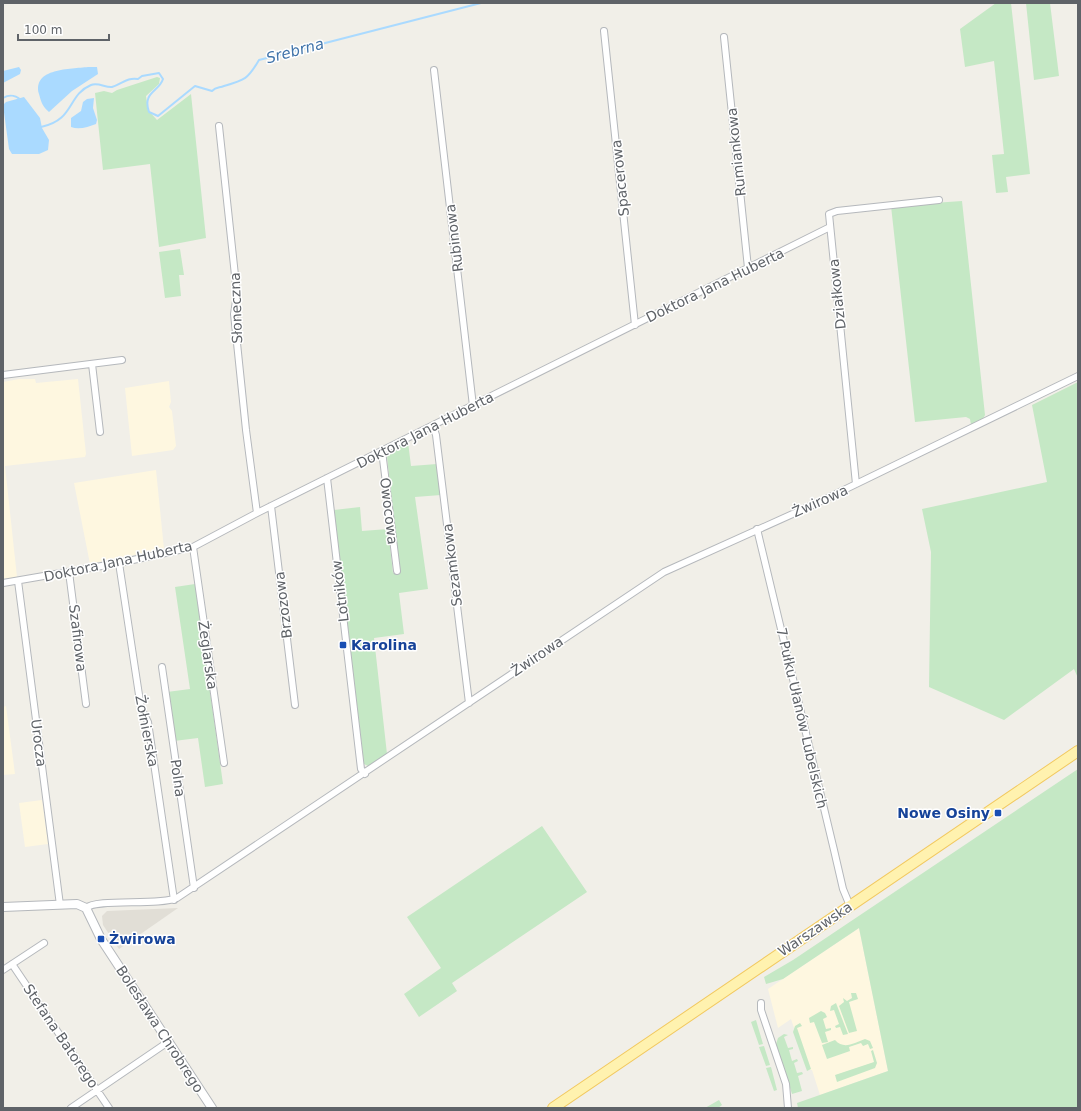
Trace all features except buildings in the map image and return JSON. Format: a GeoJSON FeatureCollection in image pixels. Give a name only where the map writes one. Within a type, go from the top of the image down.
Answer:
{"type":"FeatureCollection","features":[{"type":"Feature","properties":{"kind":"main road","name":"Warszawska"},"geometry":{"type":"LineString","coordinates":[[553,1108],[1078,752]]}},
{"type":"Feature","properties":{"kind":"street","name":"Spacerowa"},"geometry":{"type":"LineString","coordinates":[[604,30],[634,325]]}},
{"type":"Feature","properties":{"kind":"street","name":"Rumiankowa"},"geometry":{"type":"LineString","coordinates":[[724,37],[748,268]]}},
{"type":"Feature","properties":{"kind":"street","name":"Rubinowa"},"geometry":{"type":"LineString","coordinates":[[434,70],[473,406]]}},
{"type":"Feature","properties":{"kind":"street","name":"Słoneczna"},"geometry":{"type":"LineString","coordinates":[[219,126],[237,294],[234,314],[246,430],[257,513]]}},
{"type":"Feature","properties":{"kind":"street","name":"Działkowa"},"geometry":{"type":"LineString","coordinates":[[856,484],[829,214],[837,210],[939,200]]}},
{"type":"Feature","properties":{"kind":"street","name":"Doktora Jana Huberta"},"geometry":{"type":"LineString","coordinates":[[3,583],[119,563],[193,547],[257,513],[382,452],[830,227]]}},
{"type":"Feature","properties":{"kind":"street"},"geometry":{"type":"LineString","coordinates":[[3,375],[122,360]]}},
{"type":"Feature","properties":{"kind":"street"},"geometry":{"type":"LineString","coordinates":[[92,364],[100,432]]}},
{"type":"Feature","properties":{"kind":"street","name":"Żwirowa"},"geometry":{"type":"LineString","coordinates":[[3,907],[77,904],[86,908],[88,905],[164,902],[174,900],[365,774],[664,572],[856,484],[1078,376]]}},
{"type":"Feature","properties":{"kind":"street","name":"Sezamkowa"},"geometry":{"type":"LineString","coordinates":[[433,426],[436,435],[469,703]]}},
{"type":"Feature","properties":{"kind":"street","name":"Owocowa"},"geometry":{"type":"LineString","coordinates":[[382,452],[397,571]]}},
{"type":"Feature","properties":{"kind":"street","name":"Lotników"},"geometry":{"type":"LineString","coordinates":[[327,478],[361,769],[365,774]]}},
{"type":"Feature","properties":{"kind":"street","name":"Brzozowa"},"geometry":{"type":"LineString","coordinates":[[271,506],[295,705]]}},
{"type":"Feature","properties":{"kind":"street","name":"7 Pułku Ułanów Lubelskich"},"geometry":{"type":"LineString","coordinates":[[757,529],[843,889],[850,906]]}},
{"type":"Feature","properties":{"kind":"street","name":"Żeglarska"},"geometry":{"type":"LineString","coordinates":[[193,547],[224,763]]}},
{"type":"Feature","properties":{"kind":"street","name":"Żołnierska"},"geometry":{"type":"LineString","coordinates":[[119,563],[141,708],[148,722],[174,900]]}},
{"type":"Feature","properties":{"kind":"street","name":"Szafirowa"},"geometry":{"type":"LineString","coordinates":[[69,572],[86,704]]}},
{"type":"Feature","properties":{"kind":"street","name":"Urocza"},"geometry":{"type":"LineString","coordinates":[[18,581],[60,905]]}},
{"type":"Feature","properties":{"kind":"street","name":"Polna"},"geometry":{"type":"LineString","coordinates":[[162,667],[194,888]]}},
{"type":"Feature","properties":{"kind":"street","name":"Bolesława Chrobrego"},"geometry":{"type":"LineString","coordinates":[[86,908],[97,933],[212,1108]]}},
{"type":"Feature","properties":{"kind":"street"},"geometry":{"type":"LineString","coordinates":[[3,970],[44,943]]}},
{"type":"Feature","properties":{"kind":"street","name":"Stefana Batorego"},"geometry":{"type":"LineString","coordinates":[[12,964],[109,1108]]}},
{"type":"Feature","properties":{"kind":"street"},"geometry":{"type":"LineString","coordinates":[[761,1003],[761,1010],[786,1084],[788,1108]]}},
{"type":"Feature","properties":{"kind":"street"},"geometry":{"type":"LineString","coordinates":[[71,1108],[168,1042]]}},
{"type":"Feature","properties":{"kind":"shaded area"},"geometry":{"type":"Polygon","coordinates":[[[19,379],[35,379],[36,383],[78,379],[86,454],[85,457],[5,466],[17,577],[3,579],[3,382],[19,379]]]}},
{"type":"Feature","properties":{"kind":"shaded area"},"geometry":{"type":"Polygon","coordinates":[[[169,381],[171,402],[169,407],[172,411],[176,446],[173,450],[132,456],[125,388],[169,381]]]}},
{"type":"Feature","properties":{"kind":"shaded area"},"geometry":{"type":"Polygon","coordinates":[[[156,470],[164,549],[124,557],[118,556],[116,558],[90,564],[74,483],[156,470]]]}},
{"type":"Feature","properties":{"kind":"shaded area"},"geometry":{"type":"Polygon","coordinates":[[[6,706],[15,774],[3,775],[3,707],[6,706]]]}},
{"type":"Feature","properties":{"kind":"shaded area"},"geometry":{"type":"Polygon","coordinates":[[[42,800],[48,844],[25,847],[19,803],[42,800]]]}},
{"type":"Feature","properties":{"kind":"shaded area"},"geometry":{"type":"Polygon","coordinates":[[[178,908],[119,949],[103,925],[102,916],[107,911],[178,908]]]}},
{"type":"Feature","properties":{"kind":"shaded area"},"geometry":{"type":"Polygon","coordinates":[[[859,928],[888,1071],[820,1095],[812,1070],[808,1070],[791,1019],[778,1028],[768,989],[859,928]]]}},
{"type":"Feature","properties":{"kind":"green space"},"geometry":{"type":"Polygon","coordinates":[[[996,3],[1011,3],[1030,174],[1006,177],[1008,192],[996,193],[992,155],[1004,154],[994,61],[965,67],[960,29],[996,3]]]}},
{"type":"Feature","properties":{"kind":"green space"},"geometry":{"type":"Polygon","coordinates":[[[1026,3],[1050,3],[1059,76],[1034,80],[1026,3]]]}},
{"type":"Feature","properties":{"kind":"green space"},"geometry":{"type":"Polygon","coordinates":[[[157,77],[160,78],[159,84],[146,96],[148,110],[157,120],[191,94],[206,238],[159,247],[150,164],[103,170],[95,93],[104,91],[112,93],[157,77]]]}},
{"type":"Feature","properties":{"kind":"green space"},"geometry":{"type":"Polygon","coordinates":[[[962,201],[985,415],[983,419],[971,425],[970,419],[966,417],[915,422],[891,206],[962,201]]]}},
{"type":"Feature","properties":{"kind":"green space"},"geometry":{"type":"Polygon","coordinates":[[[180,249],[184,275],[179,275],[181,296],[165,298],[159,252],[180,249]]]}},
{"type":"Feature","properties":{"kind":"green space"},"geometry":{"type":"Polygon","coordinates":[[[1078,382],[1078,678],[1074,669],[1004,720],[929,687],[931,552],[922,509],[1047,482],[1032,405],[1078,382]]]}},
{"type":"Feature","properties":{"kind":"green space"},"geometry":{"type":"Polygon","coordinates":[[[408,442],[411,466],[437,464],[441,495],[415,497],[428,589],[399,593],[404,634],[374,638],[387,754],[368,766],[364,764],[334,510],[360,507],[362,531],[388,529],[393,573],[400,573],[387,457],[388,452],[408,442]]]}},
{"type":"Feature","properties":{"kind":"green space"},"geometry":{"type":"Polygon","coordinates":[[[195,584],[223,784],[205,787],[198,738],[174,741],[167,692],[190,689],[175,587],[195,584]]]}},
{"type":"Feature","properties":{"kind":"green space"},"geometry":{"type":"Polygon","coordinates":[[[1078,769],[1078,1108],[798,1108],[797,1103],[888,1071],[859,928],[783,979],[766,984],[764,977],[793,960],[1078,769]]]}},
{"type":"Feature","properties":{"kind":"green space"},"geometry":{"type":"Polygon","coordinates":[[[542,826],[587,892],[452,983],[457,991],[419,1017],[404,994],[441,968],[407,917],[542,826]]]}},
{"type":"Feature","properties":{"kind":"green space"},"geometry":{"type":"Polygon","coordinates":[[[851,993],[856,993],[858,999],[849,1002],[857,1031],[849,1033],[839,1006],[844,1002],[843,998],[847,1001],[852,998],[851,993]]]}},
{"type":"Feature","properties":{"kind":"green space"},"geometry":{"type":"Polygon","coordinates":[[[836,1003],[848,1034],[843,1035],[840,1027],[836,1028],[835,1026],[839,1024],[834,1010],[830,1011],[831,1006],[836,1003]]]}},
{"type":"Feature","properties":{"kind":"green space"},"geometry":{"type":"Polygon","coordinates":[[[821,1011],[825,1013],[827,1017],[823,1019],[826,1029],[831,1028],[831,1030],[825,1032],[828,1042],[822,1043],[814,1022],[810,1023],[809,1018],[821,1011]]]}},
{"type":"Feature","properties":{"kind":"green space"},"geometry":{"type":"Polygon","coordinates":[[[756,1020],[763,1044],[759,1045],[751,1022],[756,1020]]]}},
{"type":"Feature","properties":{"kind":"green space"},"geometry":{"type":"Polygon","coordinates":[[[800,1023],[802,1026],[797,1028],[811,1069],[807,1071],[793,1032],[795,1026],[800,1023]]]}},
{"type":"Feature","properties":{"kind":"green space"},"geometry":{"type":"Polygon","coordinates":[[[784,1034],[788,1035],[784,1037],[788,1048],[793,1047],[793,1049],[789,1050],[792,1061],[797,1059],[798,1061],[794,1063],[797,1073],[802,1072],[803,1074],[798,1076],[802,1091],[792,1094],[776,1044],[778,1038],[784,1034]]]}},
{"type":"Feature","properties":{"kind":"green space"},"geometry":{"type":"Polygon","coordinates":[[[865,1039],[870,1041],[873,1048],[870,1049],[868,1044],[863,1046],[861,1043],[849,1047],[850,1051],[827,1059],[822,1045],[835,1040],[842,1045],[849,1045],[865,1039]]]}},
{"type":"Feature","properties":{"kind":"green space"},"geometry":{"type":"Polygon","coordinates":[[[764,1046],[770,1065],[766,1066],[759,1047],[764,1046]]]}},
{"type":"Feature","properties":{"kind":"green space"},"geometry":{"type":"Polygon","coordinates":[[[873,1050],[877,1063],[875,1068],[837,1082],[835,1075],[874,1062],[871,1051],[873,1050]]]}},
{"type":"Feature","properties":{"kind":"green space"},"geometry":{"type":"Polygon","coordinates":[[[771,1067],[777,1090],[774,1091],[766,1068],[771,1067]]]}},
{"type":"Feature","properties":{"kind":"green space"},"geometry":{"type":"Polygon","coordinates":[[[719,1100],[722,1105],[718,1108],[705,1108],[719,1100]]]}},
{"type":"Feature","properties":{"kind":"water"},"geometry":{"type":"Polygon","coordinates":[[[19,67],[21,70],[20,74],[3,83],[3,71],[19,67]]]}},
{"type":"Feature","properties":{"kind":"water"},"geometry":{"type":"Polygon","coordinates":[[[97,67],[98,74],[72,91],[49,112],[42,104],[39,94],[38,85],[41,79],[54,72],[97,67]]]}},
{"type":"Feature","properties":{"kind":"water"},"geometry":{"type":"Polygon","coordinates":[[[24,97],[40,118],[42,128],[49,140],[48,150],[39,154],[12,154],[9,149],[3,105],[6,102],[24,97]]]}},
{"type":"Feature","properties":{"kind":"water"},"geometry":{"type":"Polygon","coordinates":[[[94,98],[93,108],[97,120],[96,124],[80,128],[71,127],[71,118],[81,111],[83,102],[87,99],[94,98]]]}},
{"type":"Feature","properties":{"kind":"waterway","name":"Srebrna"},"geometry":{"type":"LineString","coordinates":[[41,127],[52,124],[60,119],[83,89],[94,84],[112,87],[128,80],[138,79],[142,76],[159,73],[163,79],[158,87],[149,96],[147,105],[149,112],[158,116],[195,86],[212,91],[216,88],[245,78],[249,75],[259,60],[481,3]]}},
{"type":"Feature","properties":{"kind":"waterway","name":"Srebrna"},"geometry":{"type":"LineString","coordinates":[[3,98],[12,96],[21,100]]}},
{"type":"Feature","properties":{"kind":"place","name":"Karolina"},"geometry":{"type":"Point","coordinates":[343,645]}},
{"type":"Feature","properties":{"kind":"place","name":"Nowe Osiny"},"geometry":{"type":"Point","coordinates":[998,813]}},
{"type":"Feature","properties":{"kind":"place","name":"Żwirowa"},"geometry":{"type":"Point","coordinates":[101,939]}}]}
